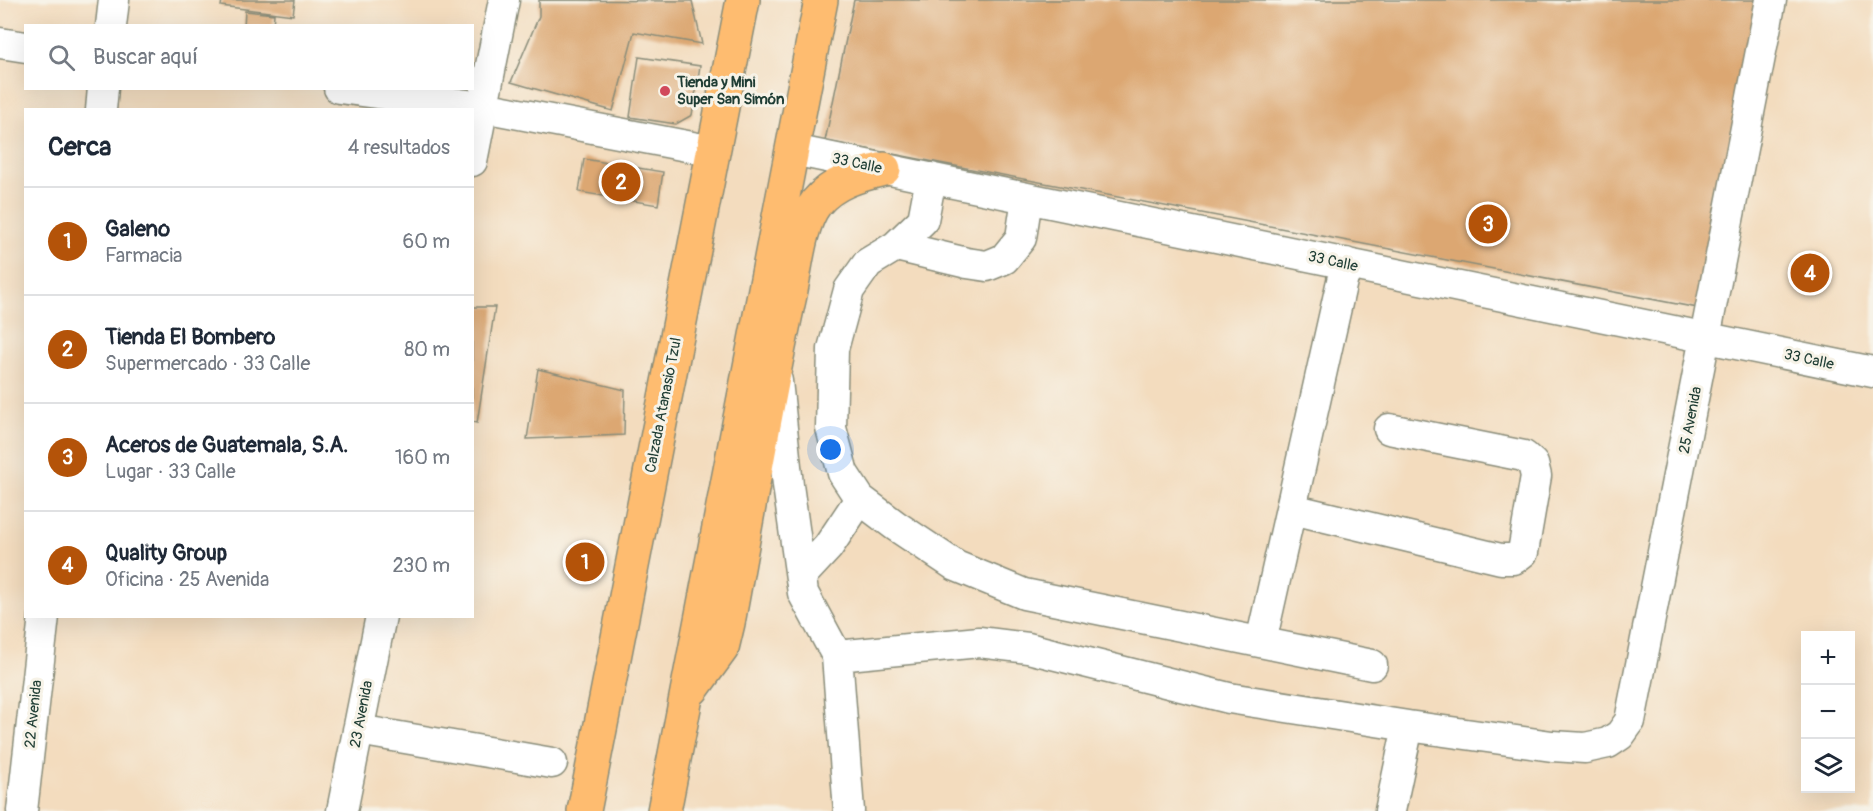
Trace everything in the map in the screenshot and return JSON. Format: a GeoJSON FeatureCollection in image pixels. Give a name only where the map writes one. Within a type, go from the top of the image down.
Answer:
{"type":"FeatureCollection","features":[{"type":"Feature","properties":{"kind":"main road","name":"Calzada Atanasio Tzul"},"geometry":{"type":"LineString","coordinates":[[585,811],[743,0]]}},
{"type":"Feature","properties":{"kind":"main road"},"geometry":{"type":"LineString","coordinates":[[664,811],[821,0]]}},
{"type":"Feature","properties":{"kind":"main road"},"geometry":{"type":"LineString","coordinates":[[686,698],[722,648],[775,362],[805,224],[817,202],[832,189],[856,176],[884,169]]}},
{"type":"Feature","properties":{"kind":"street"},"geometry":{"type":"LineString","coordinates":[[111,24],[114,0]]}},
{"type":"Feature","properties":{"kind":"street"},"geometry":{"type":"LineString","coordinates":[[474,151],[504,0]]}},
{"type":"Feature","properties":{"kind":"street","name":"25 Avenida"},"geometry":{"type":"LineString","coordinates":[[837,656],[979,642],[1028,648],[1229,698],[1408,726],[1520,742],[1585,748],[1608,743],[1620,735],[1630,721],[1771,0]]}},
{"type":"Feature","properties":{"kind":"street"},"geometry":{"type":"LineString","coordinates":[[0,44],[24,47]]}},
{"type":"Feature","properties":{"kind":"street"},"geometry":{"type":"LineString","coordinates":[[101,108],[103,90]]}},
{"type":"Feature","properties":{"kind":"street"},"geometry":{"type":"LineString","coordinates":[[354,90],[483,107],[713,151]]}},
{"type":"Feature","properties":{"kind":"street","name":"33 Calle"},"geometry":{"type":"LineString","coordinates":[[793,150],[1873,372]]}},
{"type":"Feature","properties":{"kind":"street"},"geometry":{"type":"LineString","coordinates":[[932,178],[923,220],[896,246],[868,263],[849,290],[833,349],[831,429],[843,473],[860,499],[956,566],[1024,594],[1372,665]]}},
{"type":"Feature","properties":{"kind":"street"},"geometry":{"type":"LineString","coordinates":[[896,246],[987,266],[1004,259],[1021,238],[1027,198]]}},
{"type":"Feature","properties":{"kind":"street"},"geometry":{"type":"LineString","coordinates":[[1261,642],[1346,263]]}},
{"type":"Feature","properties":{"kind":"street"},"geometry":{"type":"LineString","coordinates":[[775,362],[788,485],[803,593],[837,656],[849,811]]}},
{"type":"Feature","properties":{"kind":"street"},"geometry":{"type":"LineString","coordinates":[[1292,509],[1501,560],[1514,558],[1523,552],[1536,476],[1533,464],[1529,460],[1524,456],[1389,429]]}},
{"type":"Feature","properties":{"kind":"street"},"geometry":{"type":"LineString","coordinates":[[801,576],[828,546],[860,499]]}},
{"type":"Feature","properties":{"kind":"street","name":"22 Avenida"},"geometry":{"type":"LineString","coordinates":[[22,811],[44,618]]}},
{"type":"Feature","properties":{"kind":"street","name":"23 Avenida"},"geometry":{"type":"LineString","coordinates":[[342,811],[381,618]]}},
{"type":"Feature","properties":{"kind":"street"},"geometry":{"type":"LineString","coordinates":[[1390,811],[1408,726]]}},
{"type":"Feature","properties":{"kind":"street"},"geometry":{"type":"LineString","coordinates":[[358,730],[552,763]]}},
{"type":"Feature","properties":{"kind":"building"},"geometry":{"type":"Polygon","coordinates":[[[222,0],[295,0],[293,15],[221,6],[222,0]]]}},
{"type":"Feature","properties":{"kind":"building"},"geometry":{"type":"Polygon","coordinates":[[[539,0],[692,1],[702,44],[634,32],[613,111],[511,82],[539,16],[539,0]]]}},
{"type":"Feature","properties":{"kind":"building"},"geometry":{"type":"Polygon","coordinates":[[[854,0],[1759,0],[1698,308],[825,141],[854,0]]]}},
{"type":"Feature","properties":{"kind":"building"},"geometry":{"type":"Polygon","coordinates":[[[245,11],[274,14],[273,24],[244,24],[245,11]]]}},
{"type":"Feature","properties":{"kind":"building","name":"Tienda y Mini Super San Simón"},"geometry":{"type":"Polygon","coordinates":[[[639,57],[700,66],[692,115],[676,124],[630,117],[639,57]]]}},
{"type":"Feature","properties":{"kind":"building"},"geometry":{"type":"Polygon","coordinates":[[[584,159],[663,172],[658,205],[579,192],[584,159]]]}},
{"type":"Feature","properties":{"kind":"building"},"geometry":{"type":"Polygon","coordinates":[[[474,307],[495,307],[477,423],[474,422],[474,307]]]}},
{"type":"Feature","properties":{"kind":"building"},"geometry":{"type":"Polygon","coordinates":[[[538,369],[625,390],[624,435],[527,439],[538,369]]]}},
{"type":"Feature","properties":{"kind":"place","name":"Tienda y Mini Super San Simón"},"geometry":{"type":"Point","coordinates":[665,91]}},
{"type":"Feature","properties":{"kind":"place","name":"Tienda El Bombero"},"geometry":{"type":"Point","coordinates":[621,182]}},
{"type":"Feature","properties":{"kind":"place","name":"Aceros de Guatemala, S.A."},"geometry":{"type":"Point","coordinates":[1488,224]}},
{"type":"Feature","properties":{"kind":"place","name":"Quality Group"},"geometry":{"type":"Point","coordinates":[1810,273]}},
{"type":"Feature","properties":{"kind":"place","name":"Galeno"},"geometry":{"type":"Point","coordinates":[585,562]}}]}
